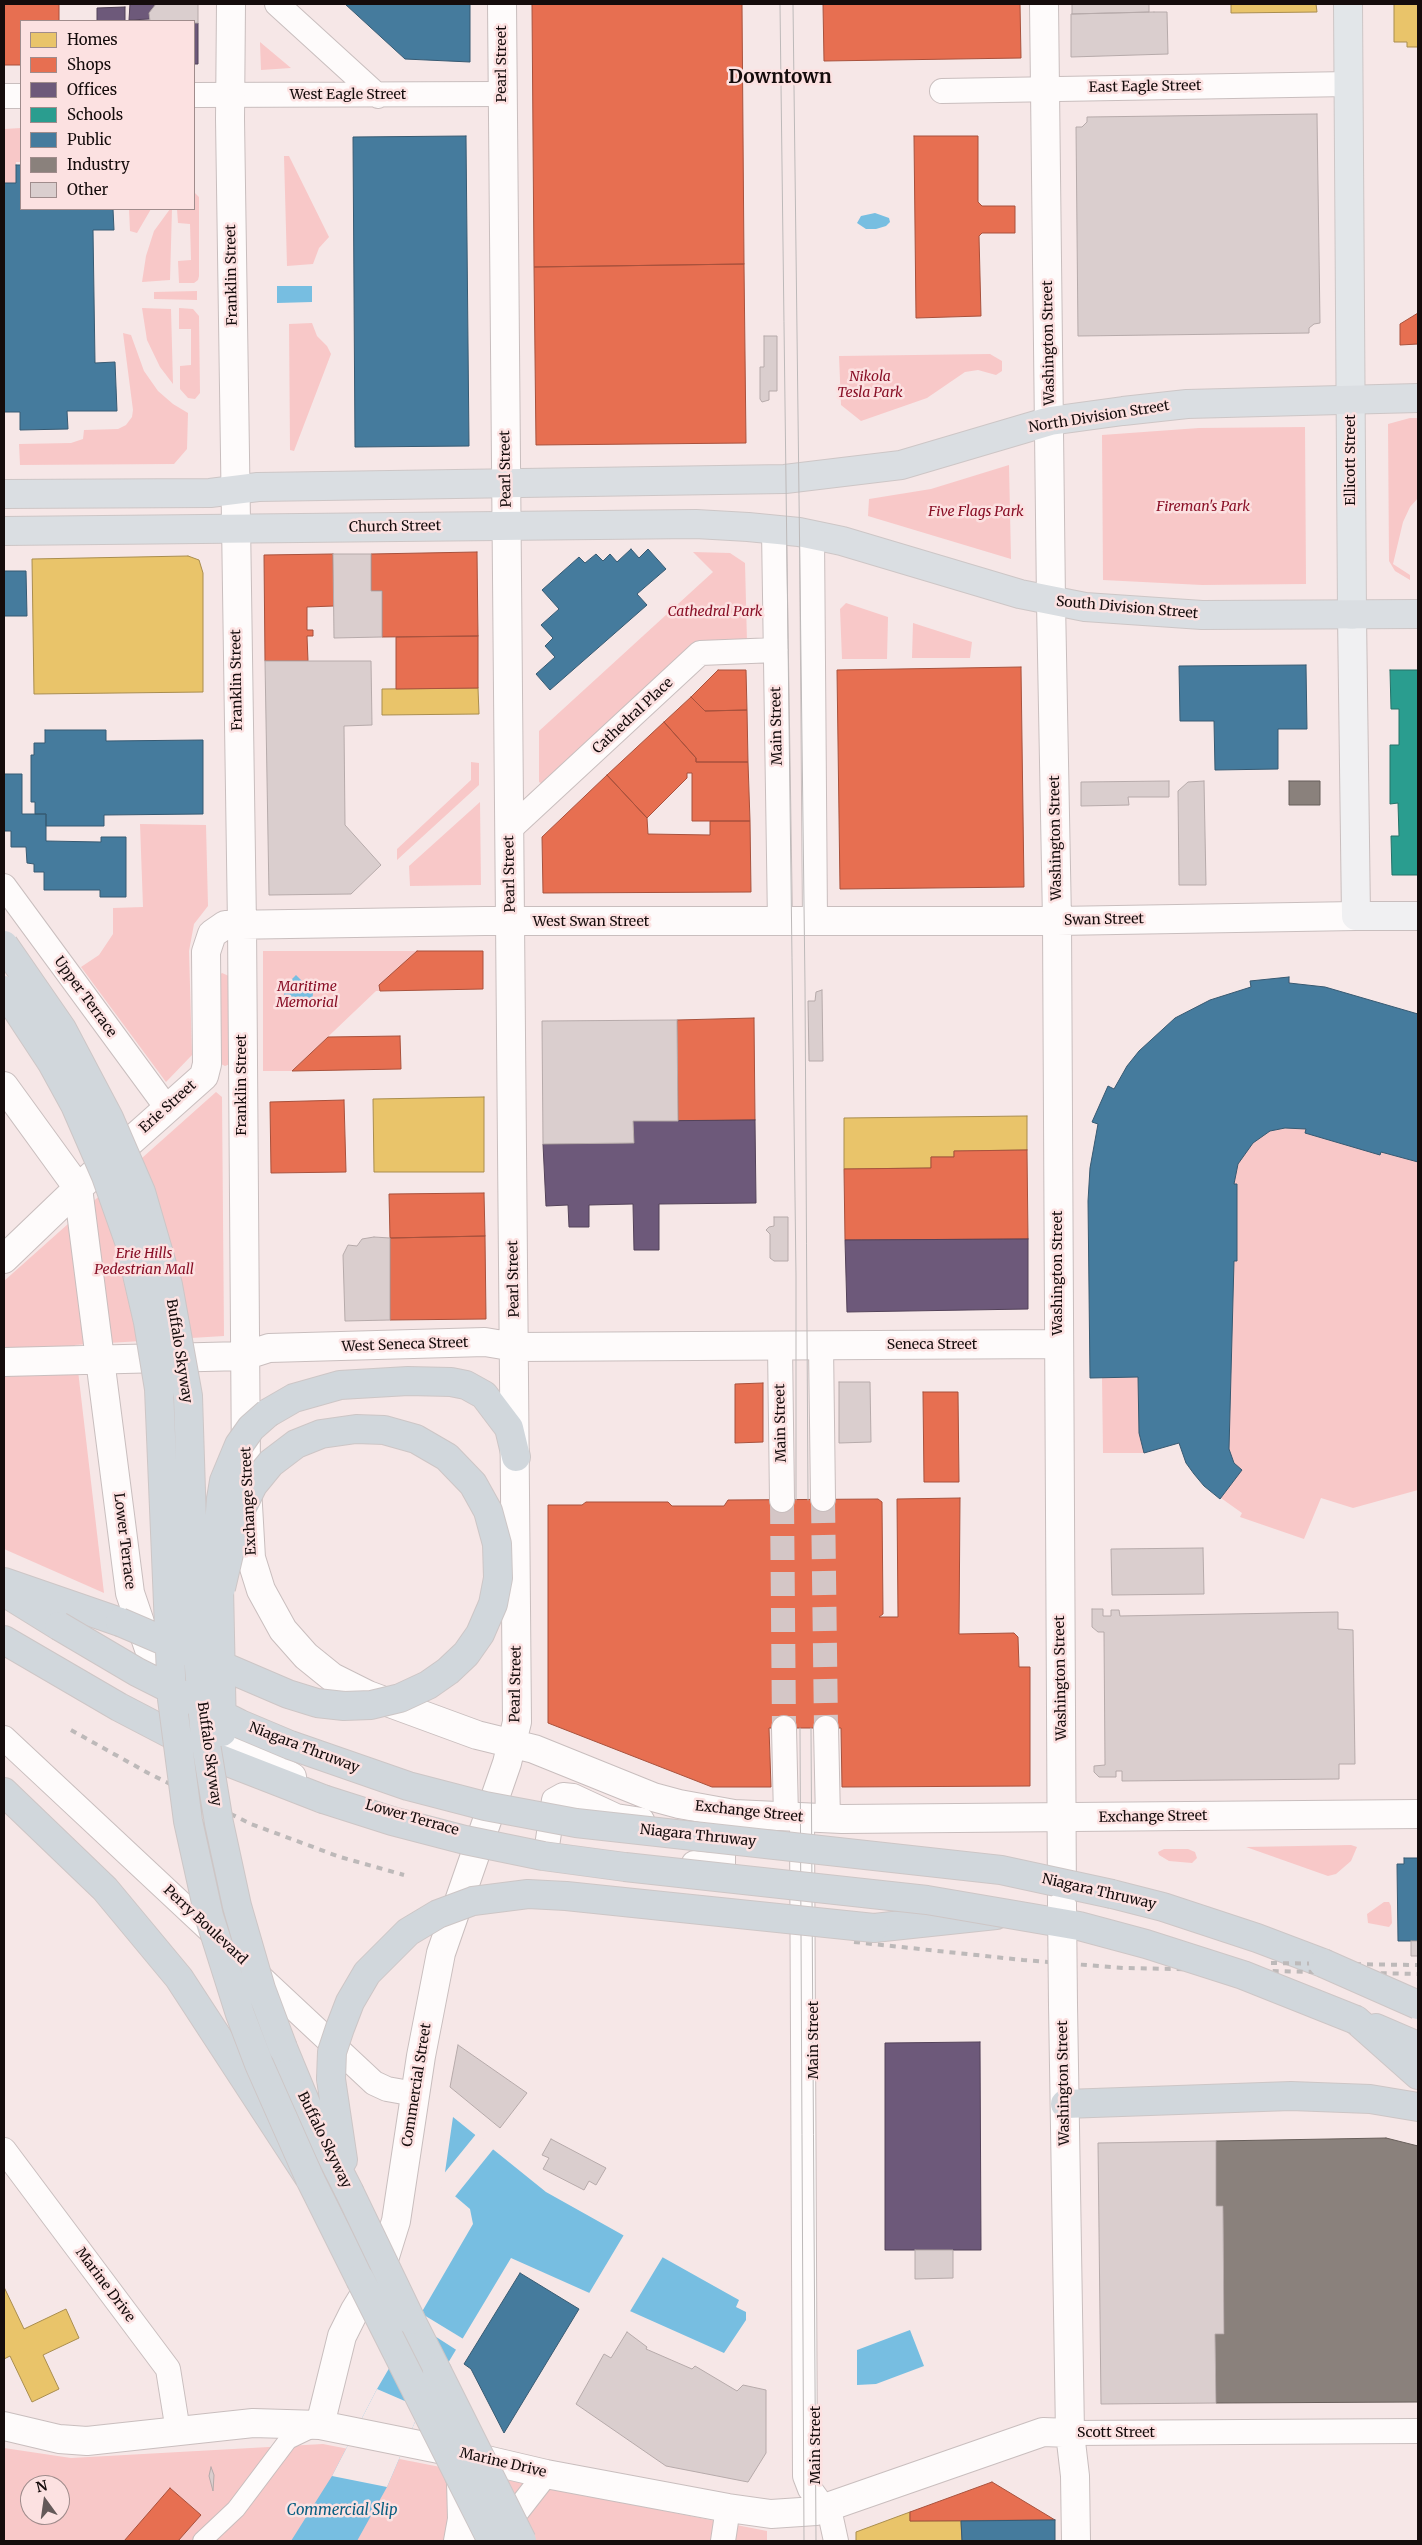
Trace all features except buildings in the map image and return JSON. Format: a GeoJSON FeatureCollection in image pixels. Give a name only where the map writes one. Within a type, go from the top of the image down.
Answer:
{"type":"FeatureCollection","features":[{"type":"Feature","properties":{"kind":"highway","name":"North Division Street"},"geometry":{"type":"LineString","coordinates":[[506,484],[785,479],[901,465],[1050,421],[1187,404],[1351,398],[1418,398]]}},
{"type":"Feature","properties":{"kind":"highway"},"geometry":{"type":"LineString","coordinates":[[4,494],[210,493],[234,489],[506,484]]}},
{"type":"Feature","properties":{"kind":"highway","name":"Church Street"},"geometry":{"type":"LineString","coordinates":[[4,531],[696,524],[790,532]]}},
{"type":"Feature","properties":{"kind":"highway","name":"South Division Street"},"geometry":{"type":"LineString","coordinates":[[790,532],[887,553],[1051,602],[1085,607],[1193,615],[1418,614]]}},
{"type":"Feature","properties":{"kind":"highway","name":"Buffalo Skyway"},"geometry":{"type":"LineString","coordinates":[[4,945],[62,1029],[109,1118],[141,1192],[168,1285],[188,1396],[198,1673],[218,1823],[237,1906],[261,1989],[297,2085],[522,2541]]}},
{"type":"Feature","properties":{"kind":"highway","name":"Buffalo Skyway"},"geometry":{"type":"LineString","coordinates":[[4,990],[52,1063],[75,1105],[106,1176],[134,1259],[148,1322],[159,1389],[162,1433],[167,1620],[172,1699],[188,1821],[209,1916],[258,2064],[310,2179],[492,2541]]}},
{"type":"Feature","properties":{"kind":"highway"},"geometry":{"type":"LineString","coordinates":[[218,1823],[223,1699],[218,1538],[221,1500],[224,1481],[239,1445],[252,1428],[268,1414],[294,1398],[322,1389],[363,1382],[431,1381],[466,1385],[484,1395],[509,1428],[516,1457]]}},
{"type":"Feature","properties":{"kind":"highway"},"geometry":{"type":"LineString","coordinates":[[4,1582],[120,1622],[288,1694],[317,1703],[344,1706],[371,1705],[400,1698],[428,1685],[448,1671],[466,1654],[480,1634],[493,1604],[498,1578],[497,1544],[488,1511],[473,1484],[447,1457],[416,1439],[384,1430],[356,1429],[321,1434],[296,1444],[271,1463],[252,1485],[238,1515],[221,1588]]}},
{"type":"Feature","properties":{"kind":"highway","name":"Niagara Thruway"},"geometry":{"type":"LineString","coordinates":[[4,1591],[137,1672],[240,1724],[290,1745],[408,1786],[484,1806],[576,1823],[1000,1870],[1163,1906],[1323,1963],[1418,2005]]}},
{"type":"Feature","properties":{"kind":"highway"},"geometry":{"type":"LineString","coordinates":[[4,1640],[119,1707],[215,1757],[323,1799],[392,1821],[466,1840],[543,1856],[625,1867],[927,1900],[1079,1926],[1146,1944],[1243,1975],[1418,2046]]}},
{"type":"Feature","properties":{"kind":"highway"},"geometry":{"type":"LineString","coordinates":[[4,1792],[105,1889],[157,1949],[185,1986],[310,2179]]}},
{"type":"Feature","properties":{"kind":"highway"},"geometry":{"type":"LineString","coordinates":[[349,2191],[333,2106],[332,2052],[350,2002],[367,1973],[408,1932],[438,1914],[473,1900],[528,1894],[566,1896],[874,1928],[1011,1914]]}},
{"type":"Feature","properties":{"kind":"highway"},"geometry":{"type":"LineString","coordinates":[[1323,1963],[1418,1984]]}},
{"type":"Feature","properties":{"kind":"highway"},"geometry":{"type":"LineString","coordinates":[[1356,2020],[1418,2075]]}},
{"type":"Feature","properties":{"kind":"highway"},"geometry":{"type":"LineString","coordinates":[[1065,2104],[1291,2096],[1370,2099],[1418,2107]]}},
{"type":"Feature","properties":{"kind":"main road","name":"Ellicott Street"},"geometry":{"type":"LineString","coordinates":[[1348,4],[1356,916]]}},
{"type":"Feature","properties":{"kind":"main road","name":"Swan Street"},"geometry":{"type":"LineString","coordinates":[[1356,916],[1418,916]]}},
{"type":"Feature","properties":{"kind":"street","name":"Franklin Street"},"geometry":{"type":"LineString","coordinates":[[231,4],[230,95],[234,489],[242,925],[244,1356]]}},
{"type":"Feature","properties":{"kind":"street"},"geometry":{"type":"LineString","coordinates":[[277,4],[378,96]]}},
{"type":"Feature","properties":{"kind":"street","name":"Pearl Street"},"geometry":{"type":"LineString","coordinates":[[502,4],[516,1457],[517,1722],[513,1743]]}},
{"type":"Feature","properties":{"kind":"street","name":"Washington Street"},"geometry":{"type":"LineString","coordinates":[[1044,4],[1057,920],[1063,2005],[1070,2433],[1074,2476],[1076,2541]]}},
{"type":"Feature","properties":{"kind":"street","name":"East Eagle Street"},"geometry":{"type":"LineString","coordinates":[[942,91],[1349,84]]}},
{"type":"Feature","properties":{"kind":"street","name":"West Eagle Street"},"geometry":{"type":"LineString","coordinates":[[195,94],[378,96],[502,94]]}},
{"type":"Feature","properties":{"kind":"street"},"geometry":{"type":"LineString","coordinates":[[4,96],[20,96]]}},
{"type":"Feature","properties":{"kind":"street"},"geometry":{"type":"LineString","coordinates":[[790,532],[795,922]]}},
{"type":"Feature","properties":{"kind":"street","name":"Main Street"},"geometry":{"type":"LineString","coordinates":[[790,532],[776,650],[795,922]]}},
{"type":"Feature","properties":{"kind":"street","name":"Cathedral Place"},"geometry":{"type":"LineString","coordinates":[[510,829],[700,653],[776,650]]}},
{"type":"Feature","properties":{"kind":"street","name":"Upper Terrace"},"geometry":{"type":"LineString","coordinates":[[4,886],[167,1108]]}},
{"type":"Feature","properties":{"kind":"street","name":"Swan Street"},"geometry":{"type":"LineString","coordinates":[[795,922],[1356,916]]}},
{"type":"Feature","properties":{"kind":"street","name":"West Swan Street"},"geometry":{"type":"LineString","coordinates":[[242,925],[510,921],[795,922]]}},
{"type":"Feature","properties":{"kind":"street","name":"Erie Street"},"geometry":{"type":"LineString","coordinates":[[4,1259],[78,1188],[204,1076],[207,1064],[206,952],[212,934],[226,925],[242,925]]}},
{"type":"Feature","properties":{"kind":"street"},"geometry":{"type":"LineString","coordinates":[[204,1076],[242,1077]]}},
{"type":"Feature","properties":{"kind":"street","name":"Lower Terrace"},"geometry":{"type":"LineString","coordinates":[[4,1086],[78,1188],[130,1593],[151,1655],[167,1682],[198,1717],[231,1743],[279,1772],[351,1800],[481,1836],[546,1846],[625,1858],[722,1866],[723,1829],[616,1816],[572,1796],[563,1795],[554,1800],[546,1846]]}},
{"type":"Feature","properties":{"kind":"street","name":"West Seneca Street"},"geometry":{"type":"LineString","coordinates":[[4,1362],[101,1358],[244,1356],[269,1348],[485,1342],[514,1347],[814,1345]]}},
{"type":"Feature","properties":{"kind":"street","name":"Seneca Street"},"geometry":{"type":"LineString","coordinates":[[814,1345],[1058,1344]]}},
{"type":"Feature","properties":{"kind":"street"},"geometry":{"type":"LineString","coordinates":[[814,1345],[823,1499]]}},
{"type":"Feature","properties":{"kind":"street","name":"Main Street"},"geometry":{"type":"LineString","coordinates":[[780,1346],[782,1500]]}},
{"type":"Feature","properties":{"kind":"street","name":"Exchange Street"},"geometry":{"type":"LineString","coordinates":[[244,1356],[246,1470],[251,1558],[261,1590],[283,1630],[306,1656],[332,1677],[368,1695],[477,1734],[534,1749],[653,1797],[679,1804],[734,1814],[807,1818],[1062,1818],[1418,1814]]}},
{"type":"Feature","properties":{"kind":"street","name":"Main Street"},"geometry":{"type":"LineString","coordinates":[[784,1728],[807,1818]]}},
{"type":"Feature","properties":{"kind":"street","name":"Main Street"},"geometry":{"type":"LineString","coordinates":[[826,1728],[807,1818],[816,2489],[831,2518],[836,2541]]}},
{"type":"Feature","properties":{"kind":"street","name":"Perry Boulevard"},"geometry":{"type":"LineString","coordinates":[[4,1738],[374,2083],[388,2089],[415,2094]]}},
{"type":"Feature","properties":{"kind":"street","name":"Commercial Street"},"geometry":{"type":"LineString","coordinates":[[320,2425],[342,2336],[354,2310],[382,2266],[396,2221],[415,2094],[441,1953],[513,1743]]}},
{"type":"Feature","properties":{"kind":"street","name":"Marine Drive"},"geometry":{"type":"LineString","coordinates":[[4,2150],[168,2369],[178,2431]]}},
{"type":"Feature","properties":{"kind":"street","name":"Marine Drive"},"geometry":{"type":"LineString","coordinates":[[4,2426],[59,2439],[87,2441],[253,2423],[320,2425],[444,2450],[546,2474],[728,2508],[771,2514],[791,2514],[824,2505]]}},
{"type":"Feature","properties":{"kind":"street"},"geometry":{"type":"LineString","coordinates":[[202,2541],[236,2508],[288,2440],[320,2425]]}},
{"type":"Feature","properties":{"kind":"street","name":"Scott Street"},"geometry":{"type":"LineString","coordinates":[[824,2505],[1043,2432],[1418,2432]]}},
{"type":"Feature","properties":{"kind":"street"},"geometry":{"type":"LineString","coordinates":[[444,2450],[459,2481],[460,2519],[456,2541]]}},
{"type":"Feature","properties":{"kind":"street"},"geometry":{"type":"LineString","coordinates":[[476,2541],[518,2510],[546,2474]]}},
{"type":"Feature","properties":{"kind":"street"},"geometry":{"type":"LineString","coordinates":[[723,2541],[728,2508]]}},
{"type":"Feature","properties":{"kind":"green space"},"geometry":{"type":"Polygon","coordinates":[[[260,42],[291,68],[261,70],[260,42]]]}},
{"type":"Feature","properties":{"kind":"green space"},"geometry":{"type":"Polygon","coordinates":[[[20,128],[20,162],[16,162],[16,183],[4,183],[4,129],[20,128]]]}},
{"type":"Feature","properties":{"kind":"green space"},"geometry":{"type":"Polygon","coordinates":[[[284,156],[289,156],[329,237],[319,248],[313,264],[287,266],[284,156]]]}},
{"type":"Feature","properties":{"kind":"green space"},"geometry":{"type":"Polygon","coordinates":[[[195,193],[199,197],[199,276],[198,280],[194,283],[179,283],[178,261],[191,260],[190,224],[178,223],[177,210],[195,210],[195,193]]]}},
{"type":"Feature","properties":{"kind":"green space"},"geometry":{"type":"Polygon","coordinates":[[[129,210],[150,210],[137,233],[130,231],[129,210]]]}},
{"type":"Feature","properties":{"kind":"green space"},"geometry":{"type":"Polygon","coordinates":[[[169,210],[172,210],[170,280],[142,282],[146,256],[154,231],[169,210]]]}},
{"type":"Feature","properties":{"kind":"green space"},"geometry":{"type":"Polygon","coordinates":[[[197,291],[197,300],[154,299],[154,292],[197,291]]]}},
{"type":"Feature","properties":{"kind":"green space"},"geometry":{"type":"Polygon","coordinates":[[[142,308],[171,309],[173,384],[160,367],[147,340],[142,308]]]}},
{"type":"Feature","properties":{"kind":"green space"},"geometry":{"type":"Polygon","coordinates":[[[179,308],[193,309],[199,316],[200,393],[195,399],[188,398],[180,389],[180,366],[191,365],[191,329],[179,329],[179,308]]]}},
{"type":"Feature","properties":{"kind":"green space"},"geometry":{"type":"Polygon","coordinates":[[[312,323],[317,336],[327,346],[331,354],[294,451],[290,450],[289,324],[312,323]]]}},
{"type":"Feature","properties":{"kind":"green space"},"geometry":{"type":"Polygon","coordinates":[[[123,333],[131,335],[144,371],[158,391],[173,404],[188,413],[187,449],[174,464],[20,465],[19,444],[71,443],[83,439],[84,430],[118,429],[126,425],[132,417],[133,410],[123,333]]]}},
{"type":"Feature","properties":{"kind":"green space","name":"Nikola Tesla Park"},"geometry":{"type":"Polygon","coordinates":[[[990,354],[1002,361],[1002,371],[996,375],[978,370],[965,372],[927,398],[861,421],[841,405],[839,356],[990,354]]]}},
{"type":"Feature","properties":{"kind":"green space"},"geometry":{"type":"Polygon","coordinates":[[[1410,418],[1418,418],[1418,498],[1410,507],[1403,522],[1393,564],[1410,575],[1410,580],[1395,571],[1389,561],[1388,424],[1410,418]]]}},
{"type":"Feature","properties":{"kind":"green space","name":"Fireman's Park"},"geometry":{"type":"Polygon","coordinates":[[[1305,427],[1306,584],[1202,585],[1103,580],[1102,435],[1199,428],[1305,427]]]}},
{"type":"Feature","properties":{"kind":"green space","name":"Five Flags Park"},"geometry":{"type":"Polygon","coordinates":[[[1009,465],[1011,559],[868,516],[869,499],[931,489],[1009,465]]]}},
{"type":"Feature","properties":{"kind":"green space","name":"Cathedral Park"},"geometry":{"type":"Polygon","coordinates":[[[693,552],[730,553],[745,563],[747,642],[697,643],[544,785],[539,782],[539,731],[713,572],[693,552]]]}},
{"type":"Feature","properties":{"kind":"green space"},"geometry":{"type":"Polygon","coordinates":[[[846,603],[888,617],[887,659],[842,659],[840,609],[846,603]]]}},
{"type":"Feature","properties":{"kind":"green space"},"geometry":{"type":"Polygon","coordinates":[[[913,623],[972,642],[970,658],[912,658],[913,623]]]}},
{"type":"Feature","properties":{"kind":"green space"},"geometry":{"type":"Polygon","coordinates":[[[471,762],[479,763],[479,785],[397,860],[397,849],[471,780],[471,762]]]}},
{"type":"Feature","properties":{"kind":"green space"},"geometry":{"type":"Polygon","coordinates":[[[480,802],[481,885],[410,886],[409,866],[480,802]]]}},
{"type":"Feature","properties":{"kind":"green space"},"geometry":{"type":"Polygon","coordinates":[[[140,824],[206,825],[208,906],[194,924],[189,951],[192,1055],[166,1082],[81,967],[99,955],[113,934],[113,908],[143,907],[140,824]]]}},
{"type":"Feature","properties":{"kind":"green space","name":"Maritime Memorial"},"geometry":{"type":"Polygon","coordinates":[[[263,951],[417,951],[380,991],[376,991],[292,1071],[263,1071],[263,951]]]}},
{"type":"Feature","properties":{"kind":"green space"},"geometry":{"type":"Polygon","coordinates":[[[222,973],[229,976],[230,1064],[225,1066],[219,1063],[219,975],[222,973]]]}},
{"type":"Feature","properties":{"kind":"green space"},"geometry":{"type":"Polygon","coordinates":[[[1289,977],[1290,983],[1325,987],[1418,1014],[1418,1490],[1353,1508],[1321,1498],[1304,1539],[1240,1517],[1242,1513],[1204,1486],[1186,1463],[1179,1443],[1144,1453],[1103,1453],[1102,1378],[1090,1378],[1088,1201],[1090,1168],[1098,1124],[1092,1122],[1108,1086],[1114,1089],[1127,1066],[1139,1051],[1175,1018],[1210,1000],[1251,987],[1250,981],[1289,977]]]}},
{"type":"Feature","properties":{"kind":"green space","name":"Erie Hills Pedestrian Mall"},"geometry":{"type":"Polygon","coordinates":[[[216,1092],[222,1097],[224,1336],[75,1345],[104,1593],[4,1549],[4,1281],[216,1092]]]}},
{"type":"Feature","properties":{"kind":"green space"},"geometry":{"type":"Polygon","coordinates":[[[1351,1845],[1357,1847],[1351,1861],[1336,1874],[1328,1876],[1246,1847],[1351,1845]]]}},
{"type":"Feature","properties":{"kind":"green space"},"geometry":{"type":"Polygon","coordinates":[[[1164,1849],[1188,1849],[1195,1852],[1197,1858],[1192,1863],[1169,1861],[1159,1855],[1158,1852],[1164,1849]]]}},
{"type":"Feature","properties":{"kind":"green space"},"geometry":{"type":"Polygon","coordinates":[[[1384,1902],[1389,1902],[1391,1906],[1392,1923],[1389,1927],[1368,1923],[1367,1914],[1384,1902]]]}},
{"type":"Feature","properties":{"kind":"green space"},"geometry":{"type":"Polygon","coordinates":[[[323,2444],[767,2531],[767,2541],[4,2541],[4,2448],[71,2458],[323,2444]]]}},
{"type":"Feature","properties":{"kind":"water"},"geometry":{"type":"Polygon","coordinates":[[[875,213],[889,218],[890,222],[886,226],[876,229],[866,229],[857,223],[861,216],[875,213]]]}},
{"type":"Feature","properties":{"kind":"water"},"geometry":{"type":"Polygon","coordinates":[[[277,286],[312,286],[312,302],[277,303],[277,286]]]}},
{"type":"Feature","properties":{"kind":"water"},"geometry":{"type":"Polygon","coordinates":[[[296,975],[313,992],[312,1007],[283,1005],[285,986],[296,975]]]}},
{"type":"Feature","properties":{"kind":"water","name":"Commercial Slip"},"geometry":{"type":"Polygon","coordinates":[[[453,2117],[546,2192],[739,2300],[736,2307],[746,2312],[746,2320],[724,2353],[511,2258],[421,2408],[387,2487],[357,2541],[291,2541],[332,2476],[377,2389],[473,2224],[470,2209],[443,2186],[453,2117]]]}},
{"type":"Feature","properties":{"kind":"water"},"geometry":{"type":"Polygon","coordinates":[[[910,2330],[924,2366],[876,2384],[857,2385],[857,2350],[910,2330]]]}},
{"type":"Feature","properties":{"kind":"pier"},"geometry":{"type":"Polygon","coordinates":[[[477,2133],[495,2147],[453,2199],[441,2188],[442,2176],[477,2133]]]}},
{"type":"Feature","properties":{"kind":"pier"},"geometry":{"type":"Polygon","coordinates":[[[625,2233],[664,2255],[629,2313],[588,2295],[625,2233]]]}},
{"type":"Feature","properties":{"kind":"pier"},"geometry":{"type":"Polygon","coordinates":[[[419,2312],[465,2340],[458,2351],[413,2322],[419,2312]]]}},
{"type":"Feature","properties":{"kind":"pier"},"geometry":{"type":"Polygon","coordinates":[[[377,2389],[421,2408],[387,2487],[332,2476],[377,2389]]]}},
{"type":"Feature","properties":{"kind":"tunnel"},"geometry":{"type":"LineString","coordinates":[[823,1499],[826,1728]]}},
{"type":"Feature","properties":{"kind":"tunnel"},"geometry":{"type":"LineString","coordinates":[[782,1500],[784,1728]]}},
{"type":"Feature","properties":{"kind":"tram line"},"geometry":{"type":"LineString","coordinates":[[780,4],[796,1276],[796,1500]]}},
{"type":"Feature","properties":{"kind":"tram line"},"geometry":{"type":"LineString","coordinates":[[793,4],[805,986],[808,1500]]}},
{"type":"Feature","properties":{"kind":"tram line"},"geometry":{"type":"LineString","coordinates":[[800,1728],[804,2541]]}},
{"type":"Feature","properties":{"kind":"tram line"},"geometry":{"type":"LineString","coordinates":[[811,1728],[816,2541]]}},
{"type":"Feature","properties":{"kind":"railway"},"geometry":{"type":"LineString","coordinates":[[71,1730],[148,1773],[251,1824],[340,1857],[404,1875]]}},
{"type":"Feature","properties":{"kind":"railway"},"geometry":{"type":"LineString","coordinates":[[854,1942],[1023,1960],[1123,1968],[1418,1974]]}},
{"type":"Feature","properties":{"kind":"railway"},"geometry":{"type":"LineString","coordinates":[[1271,1963],[1418,1965]]}},
{"type":"Feature","properties":{"kind":"district","name":"Downtown"},"geometry":{"type":"Point","coordinates":[780,78]}}]}
